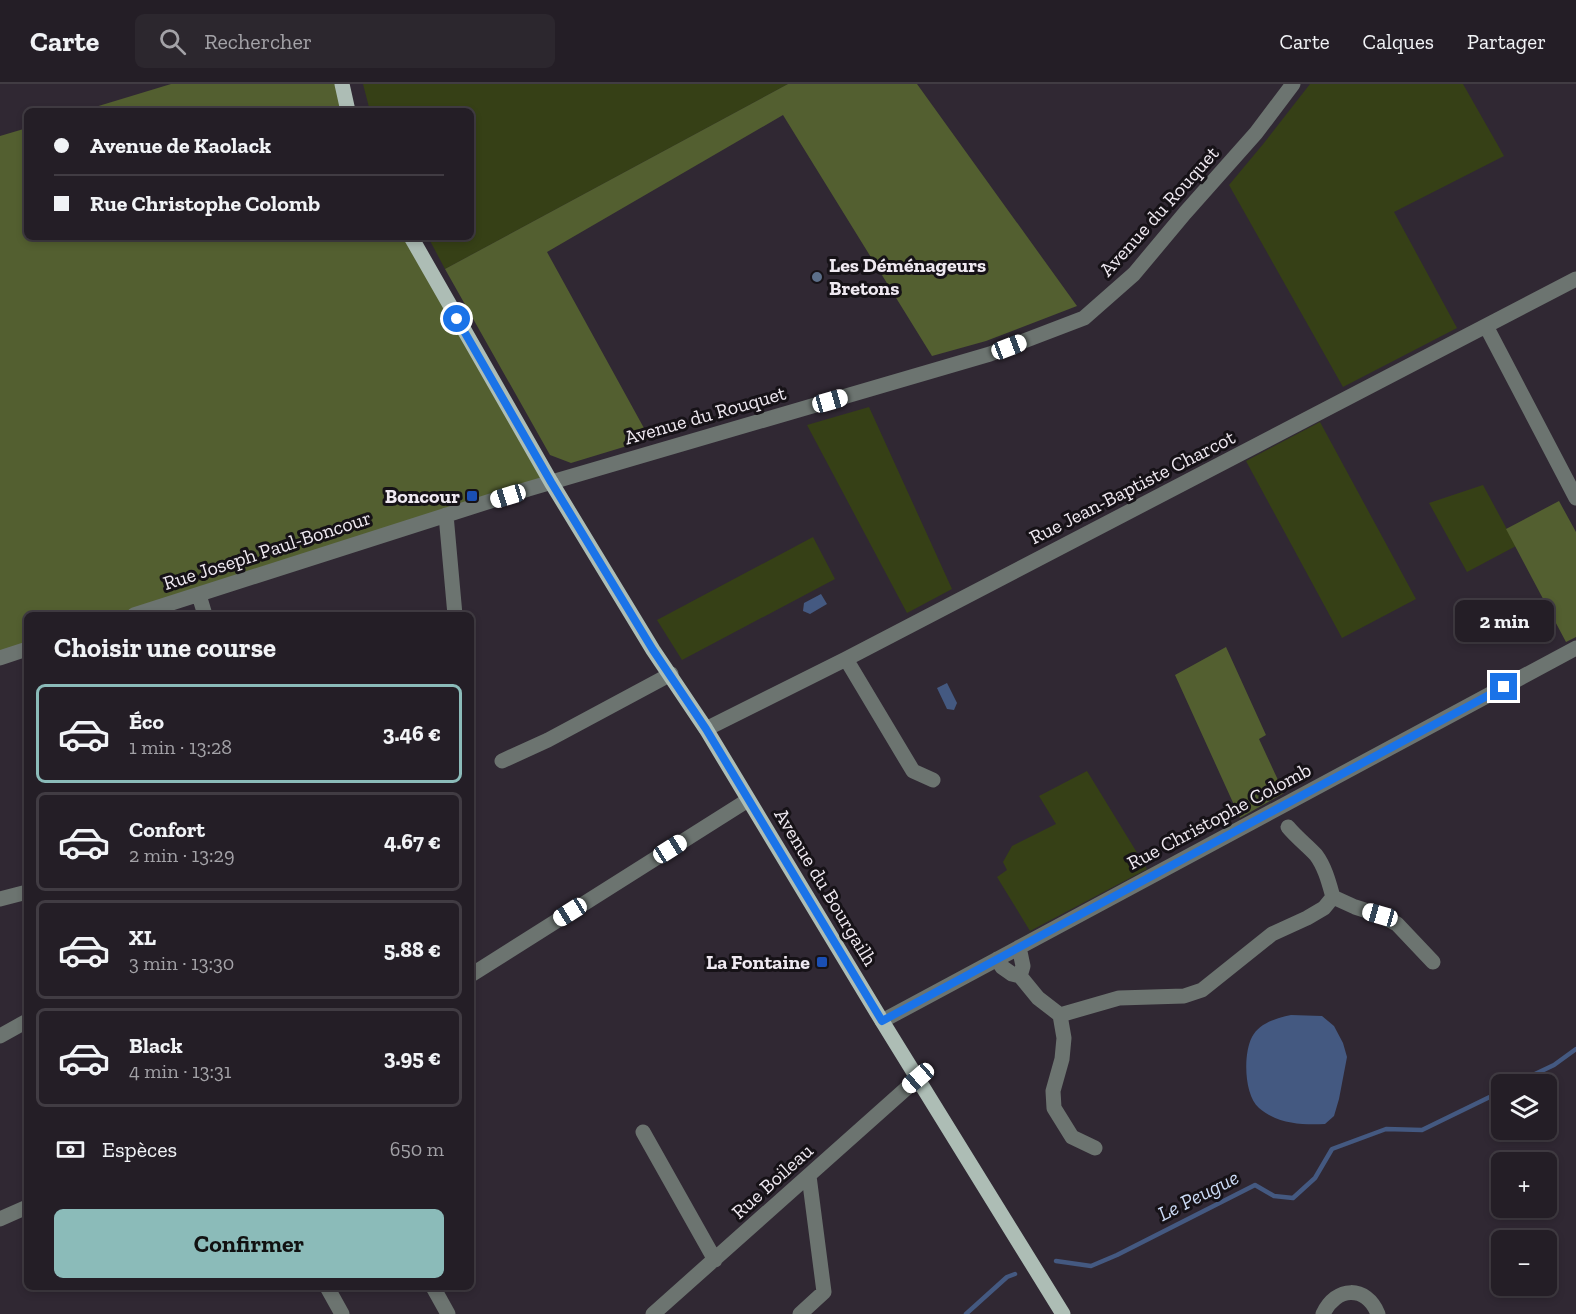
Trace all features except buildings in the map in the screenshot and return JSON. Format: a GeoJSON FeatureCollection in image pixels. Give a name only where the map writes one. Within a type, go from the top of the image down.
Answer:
{"type":"FeatureCollection","features":[{"type":"Feature","properties":{"kind":"main road"},"geometry":{"type":"LineString","coordinates":[[342,84],[347,108]]}},
{"type":"Feature","properties":{"kind":"main road","name":"Avenue du Bourgailh"},"geometry":{"type":"LineString","coordinates":[[413,240],[551,482],[653,650],[706,729],[882,1021],[1063,1314]]}},
{"type":"Feature","properties":{"kind":"street","name":"Avenue du Rouquet"},"geometry":{"type":"LineString","coordinates":[[551,482],[990,354],[1084,318],[1134,274],[1256,134],[1293,84]]}},
{"type":"Feature","properties":{"kind":"street","name":"Rue Jean-Baptiste Charcot"},"geometry":{"type":"LineString","coordinates":[[706,729],[846,659],[1576,279]]}},
{"type":"Feature","properties":{"kind":"street"},"geometry":{"type":"LineString","coordinates":[[1486,326],[1576,498]]}},
{"type":"Feature","properties":{"kind":"street","name":"Rue Joseph Paul-Boncour"},"geometry":{"type":"LineString","coordinates":[[144,612],[551,482]]}},
{"type":"Feature","properties":{"kind":"street"},"geometry":{"type":"LineString","coordinates":[[446,515],[455,612]]}},
{"type":"Feature","properties":{"kind":"street"},"geometry":{"type":"LineString","coordinates":[[199,595],[204,612]]}},
{"type":"Feature","properties":{"kind":"street","name":"Rue Christophe Colomb"},"geometry":{"type":"LineString","coordinates":[[882,1021],[1576,648]]}},
{"type":"Feature","properties":{"kind":"street"},"geometry":{"type":"LineString","coordinates":[[0,658],[24,650]]}},
{"type":"Feature","properties":{"kind":"street"},"geometry":{"type":"LineString","coordinates":[[846,659],[913,771],[933,780]]}},
{"type":"Feature","properties":{"kind":"street"},"geometry":{"type":"LineString","coordinates":[[502,761],[548,740],[670,674]]}},
{"type":"Feature","properties":{"kind":"street"},"geometry":{"type":"LineString","coordinates":[[474,973],[748,800]]}},
{"type":"Feature","properties":{"kind":"street"},"geometry":{"type":"LineString","coordinates":[[1286,803],[1291,817],[1288,827]]}},
{"type":"Feature","properties":{"kind":"street"},"geometry":{"type":"LineString","coordinates":[[1267,814],[1274,825],[1288,827],[1298,840],[1316,855],[1333,897],[1355,908],[1380,915],[1396,924],[1432,962]]}},
{"type":"Feature","properties":{"kind":"street"},"geometry":{"type":"LineString","coordinates":[[0,899],[24,893]]}},
{"type":"Feature","properties":{"kind":"street"},"geometry":{"type":"LineString","coordinates":[[1060,1015],[1119,998],[1184,996],[1202,990],[1272,934],[1316,913],[1324,908],[1333,897]]}},
{"type":"Feature","properties":{"kind":"street"},"geometry":{"type":"LineString","coordinates":[[1019,947],[1023,966],[1020,976]]}},
{"type":"Feature","properties":{"kind":"street"},"geometry":{"type":"LineString","coordinates":[[997,959],[1002,967],[1020,976],[1038,998],[1060,1015],[1064,1038],[1062,1059],[1053,1091],[1054,1108],[1072,1137],[1095,1148]]}},
{"type":"Feature","properties":{"kind":"street"},"geometry":{"type":"LineString","coordinates":[[0,1036],[24,1023]]}},
{"type":"Feature","properties":{"kind":"street","name":"Rue Boileau"},"geometry":{"type":"LineString","coordinates":[[653,1314],[918,1078]]}},
{"type":"Feature","properties":{"kind":"street"},"geometry":{"type":"LineString","coordinates":[[643,1132],[715,1260]]}},
{"type":"Feature","properties":{"kind":"street"},"geometry":{"type":"LineString","coordinates":[[800,1314],[824,1292],[809,1176]]}},
{"type":"Feature","properties":{"kind":"street"},"geometry":{"type":"LineString","coordinates":[[0,1220],[24,1208]]}},
{"type":"Feature","properties":{"kind":"street"},"geometry":{"type":"LineString","coordinates":[[329,1290],[342,1314]]}},
{"type":"Feature","properties":{"kind":"street"},"geometry":{"type":"LineString","coordinates":[[435,1290],[448,1314]]}},
{"type":"Feature","properties":{"kind":"street"},"geometry":{"type":"LineString","coordinates":[[1323,1314],[1333,1300],[1352,1292],[1364,1295],[1373,1304],[1378,1314]]}},
{"type":"Feature","properties":{"kind":"green space"},"geometry":{"type":"Polygon","coordinates":[[[171,84],[335,84],[346,108],[92,108],[171,84]]]}},
{"type":"Feature","properties":{"kind":"green space"},"geometry":{"type":"Polygon","coordinates":[[[363,84],[788,84],[445,269],[430,240],[474,240],[474,108],[369,108],[363,84]]]}},
{"type":"Feature","properties":{"kind":"green space"},"geometry":{"type":"Polygon","coordinates":[[[788,84],[917,84],[1077,306],[986,341],[932,356],[783,115],[547,252],[650,439],[571,463],[550,455],[445,269],[788,84]]]}},
{"type":"Feature","properties":{"kind":"green space"},"geometry":{"type":"Polygon","coordinates":[[[1310,84],[1463,84],[1504,156],[1394,212],[1457,328],[1343,387],[1229,185],[1310,84]]]}},
{"type":"Feature","properties":{"kind":"green space"},"geometry":{"type":"Polygon","coordinates":[[[24,129],[24,240],[413,240],[551,482],[143,612],[24,612],[24,650],[0,658],[0,136],[24,129]]]}},
{"type":"Feature","properties":{"kind":"green space"},"geometry":{"type":"Polygon","coordinates":[[[869,407],[952,589],[907,613],[807,425],[869,407]]]}},
{"type":"Feature","properties":{"kind":"green space"},"geometry":{"type":"Polygon","coordinates":[[[1320,422],[1416,599],[1342,638],[1246,461],[1320,422]]]}},
{"type":"Feature","properties":{"kind":"green space"},"geometry":{"type":"Polygon","coordinates":[[[1483,485],[1516,546],[1467,572],[1429,503],[1483,485]]]}},
{"type":"Feature","properties":{"kind":"green space"},"geometry":{"type":"Polygon","coordinates":[[[1559,501],[1576,532],[1576,637],[1566,642],[1506,529],[1559,501]]]}},
{"type":"Feature","properties":{"kind":"green space"},"geometry":{"type":"Polygon","coordinates":[[[813,537],[835,579],[682,660],[657,620],[813,537]]]}},
{"type":"Feature","properties":{"kind":"green space"},"geometry":{"type":"Polygon","coordinates":[[[1226,647],[1266,735],[1259,739],[1284,793],[1240,818],[1175,675],[1226,647]]]}},
{"type":"Feature","properties":{"kind":"green space"},"geometry":{"type":"Polygon","coordinates":[[[1087,771],[1147,869],[1030,931],[997,877],[1007,870],[1003,862],[1012,846],[1056,824],[1039,796],[1087,771]]]}},
{"type":"Feature","properties":{"kind":"water"},"geometry":{"type":"Polygon","coordinates":[[[821,594],[827,604],[810,614],[803,611],[804,603],[821,594]]]}},
{"type":"Feature","properties":{"kind":"water"},"geometry":{"type":"Polygon","coordinates":[[[947,683],[957,703],[954,710],[947,709],[937,688],[947,683]]]}},
{"type":"Feature","properties":{"kind":"water"},"geometry":{"type":"Polygon","coordinates":[[[1291,1015],[1322,1016],[1334,1026],[1343,1043],[1347,1057],[1339,1099],[1334,1116],[1325,1124],[1299,1124],[1274,1117],[1259,1108],[1250,1094],[1246,1064],[1252,1037],[1264,1025],[1291,1015]]]}},
{"type":"Feature","properties":{"kind":"waterway","name":"Le Peugue"},"geometry":{"type":"LineString","coordinates":[[1535,1074],[1554,1065],[1576,1049]]}},
{"type":"Feature","properties":{"kind":"waterway","name":"Le Peugue"},"geometry":{"type":"LineString","coordinates":[[1056,1261],[1091,1266],[1255,1185],[1274,1196],[1293,1198],[1315,1178],[1332,1149],[1386,1129],[1422,1130],[1491,1096]]}},
{"type":"Feature","properties":{"kind":"waterway","name":"Le Peugue"},"geometry":{"type":"LineString","coordinates":[[966,1314],[1007,1277],[1015,1274]]}},
{"type":"Feature","properties":{"kind":"place","name":"Les Déménageurs Bretons"},"geometry":{"type":"Point","coordinates":[817,277]}},
{"type":"Feature","properties":{"kind":"place","name":"Boncour"},"geometry":{"type":"Point","coordinates":[472,496]}},
{"type":"Feature","properties":{"kind":"place","name":"La Fontaine"},"geometry":{"type":"Point","coordinates":[822,962]}},
{"type":"Feature","properties":{"kind":"route"},"geometry":{"type":"LineString","coordinates":[[457,319],[551,482],[653,650],[706,729],[882,1021],[1504,687]]}}]}
